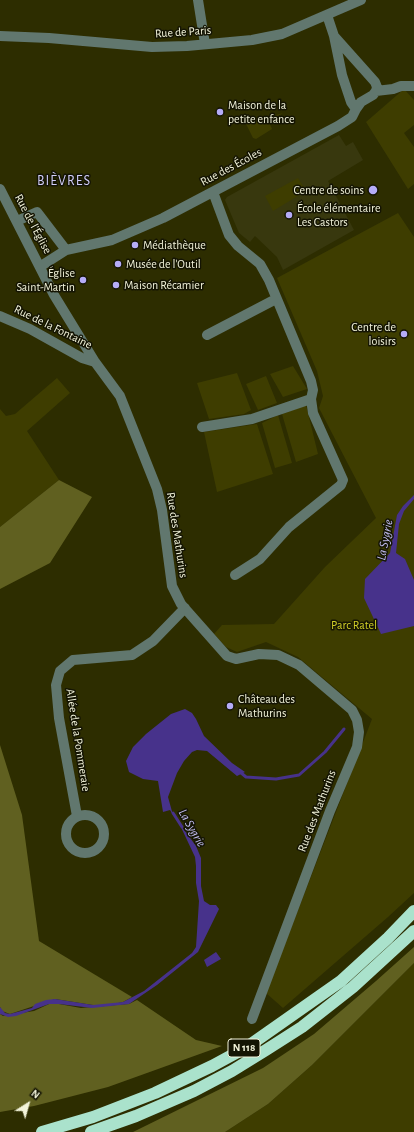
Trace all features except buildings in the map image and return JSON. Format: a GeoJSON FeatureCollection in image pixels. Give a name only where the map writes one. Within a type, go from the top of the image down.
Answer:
{"type":"FeatureCollection","features":[{"type":"Feature","properties":{"kind":"highway","name":"N 118"},"geometry":{"type":"LineString","coordinates":[[42,1132],[93,1117],[155,1093],[212,1066],[247,1047],[341,980],[388,938],[414,911]]}},
{"type":"Feature","properties":{"kind":"highway","name":"N 118"},"geometry":{"type":"LineString","coordinates":[[91,1132],[136,1116],[194,1091],[232,1071],[266,1050],[302,1027],[353,987],[414,931]]}},
{"type":"Feature","properties":{"kind":"street"},"geometry":{"type":"LineString","coordinates":[[198,0],[205,44]]}},
{"type":"Feature","properties":{"kind":"street","name":"Rue de Paris"},"geometry":{"type":"LineString","coordinates":[[0,36],[49,38],[152,47],[268,38],[282,34],[361,0]]}},
{"type":"Feature","properties":{"kind":"street"},"geometry":{"type":"LineString","coordinates":[[327,15],[334,36],[342,75],[354,113]]}},
{"type":"Feature","properties":{"kind":"street"},"geometry":{"type":"LineString","coordinates":[[334,36],[375,82],[376,91],[393,89],[401,86],[414,86]]}},
{"type":"Feature","properties":{"kind":"street","name":"Rue des Écoles"},"geometry":{"type":"LineString","coordinates":[[112,240],[163,218],[338,126],[354,113],[361,102],[376,91]]}},
{"type":"Feature","properties":{"kind":"street","name":"Rue de l'Église"},"geometry":{"type":"LineString","coordinates":[[0,189],[41,266],[66,250],[112,240]]}},
{"type":"Feature","properties":{"kind":"street"},"geometry":{"type":"LineString","coordinates":[[213,192],[229,235],[238,246],[260,264],[276,299],[311,381],[313,390],[310,398],[313,414],[343,480],[341,485],[289,528],[260,559],[235,574]]}},
{"type":"Feature","properties":{"kind":"street"},"geometry":{"type":"LineString","coordinates":[[17,221],[37,212],[66,250]]}},
{"type":"Feature","properties":{"kind":"street","name":"Rue des Mathurins"},"geometry":{"type":"LineString","coordinates":[[41,266],[54,295],[95,362],[120,396],[156,489],[162,510],[172,586],[185,608],[227,656],[236,659],[259,654],[278,655],[299,665],[352,710],[357,720],[359,732],[356,747],[252,1019]]}},
{"type":"Feature","properties":{"kind":"street"},"geometry":{"type":"LineString","coordinates":[[207,335],[276,299]]}},
{"type":"Feature","properties":{"kind":"street","name":"Rue de la Fontaine"},"geometry":{"type":"LineString","coordinates":[[0,316],[30,329],[82,358],[95,362]]}},
{"type":"Feature","properties":{"kind":"street"},"geometry":{"type":"LineString","coordinates":[[202,427],[252,419],[310,398]]}},
{"type":"Feature","properties":{"kind":"street","name":"Allée de la Pommeraie"},"geometry":{"type":"LineString","coordinates":[[77,816],[59,718],[56,684],[60,671],[73,660],[132,654],[153,641],[185,608]]}},
{"type":"Feature","properties":{"kind":"shaded area","name":"École élémentaire Les Castors"},"geometry":{"type":"Polygon","coordinates":[[[339,135],[346,146],[353,142],[363,160],[328,181],[354,230],[283,270],[277,257],[255,236],[250,242],[239,233],[225,200],[227,197],[339,135]]]}},
{"type":"Feature","properties":{"kind":"shaded area"},"geometry":{"type":"Polygon","coordinates":[[[59,480],[92,497],[50,563],[0,589],[0,527],[59,480]]]}},
{"type":"Feature","properties":{"kind":"shaded area"},"geometry":{"type":"Polygon","coordinates":[[[414,495],[414,499],[404,511],[399,524],[396,553],[405,559],[414,580],[414,626],[381,634],[364,598],[365,579],[390,553],[397,515],[403,506],[414,495]]]}},
{"type":"Feature","properties":{"kind":"shaded area"},"geometry":{"type":"Polygon","coordinates":[[[185,709],[192,713],[204,736],[232,763],[245,772],[237,776],[207,751],[197,750],[192,752],[184,761],[177,773],[168,797],[173,815],[170,810],[163,812],[158,781],[143,779],[129,772],[126,761],[133,747],[146,734],[171,714],[185,709]]]}},
{"type":"Feature","properties":{"kind":"shaded area"},"geometry":{"type":"Polygon","coordinates":[[[0,745],[22,815],[39,941],[132,997],[123,1002],[108,1005],[93,1005],[55,999],[10,1014],[2,1011],[0,1007],[0,745]]]}},
{"type":"Feature","properties":{"kind":"shaded area"},"geometry":{"type":"Polygon","coordinates":[[[179,823],[196,846],[201,858],[201,886],[204,901],[210,905],[216,905],[219,909],[198,952],[157,985],[129,1004],[92,1008],[49,1004],[16,1016],[8,1017],[0,1014],[0,1007],[5,1013],[10,1014],[32,1008],[35,1004],[46,1000],[55,999],[93,1005],[123,1002],[144,991],[192,953],[196,947],[199,901],[196,883],[196,866],[195,857],[179,823]]]}},
{"type":"Feature","properties":{"kind":"shaded area"},"geometry":{"type":"Polygon","coordinates":[[[414,947],[414,963],[312,1065],[268,1104],[225,1132],[133,1132],[263,1068],[314,1034],[414,947]]]}},
{"type":"Feature","properties":{"kind":"shaded area"},"geometry":{"type":"Polygon","coordinates":[[[216,952],[221,959],[207,967],[204,960],[216,952]]]}},
{"type":"Feature","properties":{"kind":"shaded area"},"geometry":{"type":"Polygon","coordinates":[[[137,1000],[196,1040],[222,1046],[108,1087],[34,1106],[0,1112],[0,1014],[3,1016],[34,1011],[49,1004],[59,1004],[81,1008],[129,1004],[137,1000]]]}},
{"type":"Feature","properties":{"kind":"green space"},"geometry":{"type":"Polygon","coordinates":[[[404,89],[414,100],[414,125],[404,133],[414,147],[414,184],[408,189],[366,122],[404,89]]]}},
{"type":"Feature","properties":{"kind":"green space"},"geometry":{"type":"Polygon","coordinates":[[[283,113],[269,122],[272,129],[256,139],[253,138],[243,118],[247,123],[283,113]]]}},
{"type":"Feature","properties":{"kind":"green space"},"geometry":{"type":"Polygon","coordinates":[[[298,178],[306,191],[273,211],[265,196],[298,178]]]}},
{"type":"Feature","properties":{"kind":"green space","name":"Parc Ratel"},"geometry":{"type":"Polygon","coordinates":[[[398,213],[414,237],[414,893],[283,1008],[266,993],[372,719],[298,657],[266,642],[237,652],[226,647],[214,634],[222,625],[274,624],[325,567],[376,518],[319,408],[323,396],[317,371],[277,278],[398,213]]]}},
{"type":"Feature","properties":{"kind":"green space"},"geometry":{"type":"Polygon","coordinates":[[[293,366],[307,389],[283,397],[270,374],[293,366]]]}},
{"type":"Feature","properties":{"kind":"green space"},"geometry":{"type":"Polygon","coordinates":[[[237,373],[251,410],[244,414],[209,419],[197,383],[237,373]]]}},
{"type":"Feature","properties":{"kind":"green space"},"geometry":{"type":"Polygon","coordinates":[[[266,376],[277,403],[258,410],[246,384],[266,376]]]}},
{"type":"Feature","properties":{"kind":"green space"},"geometry":{"type":"Polygon","coordinates":[[[57,378],[70,393],[27,431],[59,480],[0,527],[0,409],[6,416],[15,414],[57,378]]]}},
{"type":"Feature","properties":{"kind":"green space"},"geometry":{"type":"Polygon","coordinates":[[[306,405],[318,454],[296,462],[282,414],[306,405]]]}},
{"type":"Feature","properties":{"kind":"green space"},"geometry":{"type":"Polygon","coordinates":[[[278,415],[292,463],[275,468],[262,423],[278,415]]]}},
{"type":"Feature","properties":{"kind":"green space"},"geometry":{"type":"Polygon","coordinates":[[[257,424],[273,474],[217,492],[204,432],[257,424]]]}},
{"type":"Feature","properties":{"kind":"green space"},"geometry":{"type":"Polygon","coordinates":[[[414,963],[414,1132],[225,1132],[268,1104],[312,1065],[414,963]]]}},
{"type":"Feature","properties":{"kind":"waterway","name":"La Sygrie"},"geometry":{"type":"LineString","coordinates":[[240,772],[246,777],[276,779],[299,775],[325,752],[344,729]]}},
{"type":"Feature","properties":{"kind":"waterway","name":"La Sygrie"},"geometry":{"type":"LineString","coordinates":[[173,813],[182,827]]}},
{"type":"Feature","properties":{"kind":"place","name":"Maison de la petite enfance"},"geometry":{"type":"Point","coordinates":[220,112]}},
{"type":"Feature","properties":{"kind":"place","name":"Centre de soins"},"geometry":{"type":"Point","coordinates":[373,190]}},
{"type":"Feature","properties":{"kind":"place","name":"École élémentaire Les Castors"},"geometry":{"type":"Point","coordinates":[289,215]}},
{"type":"Feature","properties":{"kind":"place","name":"Médiathèque"},"geometry":{"type":"Point","coordinates":[135,245]}},
{"type":"Feature","properties":{"kind":"place","name":"Musée de l'Outil"},"geometry":{"type":"Point","coordinates":[118,264]}},
{"type":"Feature","properties":{"kind":"place","name":"Église Saint-Martin"},"geometry":{"type":"Point","coordinates":[83,280]}},
{"type":"Feature","properties":{"kind":"place","name":"Maison Récamier"},"geometry":{"type":"Point","coordinates":[116,285]}},
{"type":"Feature","properties":{"kind":"place","name":"Centre de loisirs"},"geometry":{"type":"Point","coordinates":[404,334]}},
{"type":"Feature","properties":{"kind":"place","name":"Château des Mathurins"},"geometry":{"type":"Point","coordinates":[230,706]}},
{"type":"Feature","properties":{"kind":"district","name":"BIÈVRES"},"geometry":{"type":"Point","coordinates":[64,181]}}]}
